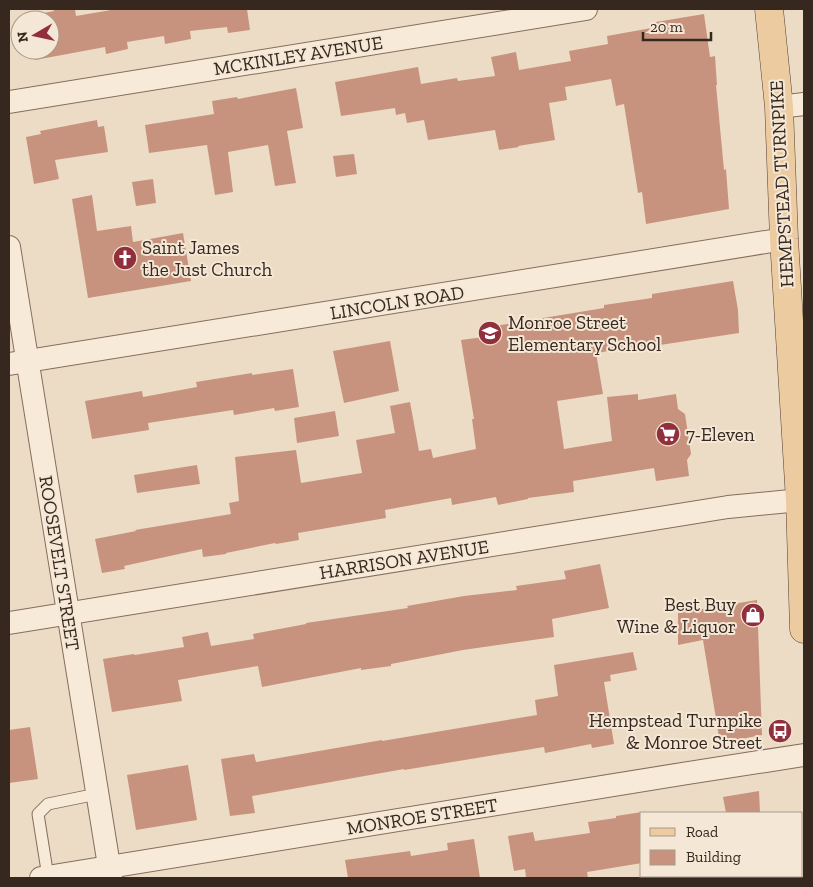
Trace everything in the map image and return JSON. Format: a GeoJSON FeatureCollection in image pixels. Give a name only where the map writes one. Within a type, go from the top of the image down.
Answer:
{"type":"FeatureCollection","features":[{"type":"Feature","properties":{"kind":"main road","name":"HEMPSTEAD TURNPIKE"},"geometry":{"type":"LineString","coordinates":[[769,9],[791,106],[784,239],[800,500],[804,629]]}},
{"type":"Feature","properties":{"kind":"street","name":"MCKINLEY AVENUE"},"geometry":{"type":"LineString","coordinates":[[9,102],[586,9]]}},
{"type":"Feature","properties":{"kind":"street","name":"LINCOLN ROAD"},"geometry":{"type":"LineString","coordinates":[[18,362],[784,239]]}},
{"type":"Feature","properties":{"kind":"street","name":"ROOSEVELT STREET"},"geometry":{"type":"LineString","coordinates":[[9,247],[18,362],[68,613],[110,873]]}},
{"type":"Feature","properties":{"kind":"street","name":"HARRISON AVENUE"},"geometry":{"type":"LineString","coordinates":[[9,623],[712,510],[800,500]]}},
{"type":"Feature","properties":{"kind":"street","name":"MONROE STREET"},"geometry":{"type":"LineString","coordinates":[[44,878],[110,873],[688,773],[804,755]]}},
{"type":"Feature","properties":{"kind":"lane"},"geometry":{"type":"LineString","coordinates":[[44,878],[38,814],[48,804],[97,794]]}},
{"type":"Feature","properties":{"kind":"building"},"geometry":{"type":"Polygon","coordinates":[[[75,9],[76,16],[117,9],[247,9],[250,30],[228,33],[227,27],[190,31],[191,39],[165,44],[164,36],[127,42],[128,49],[106,54],[105,47],[60,55],[60,10],[54,10],[75,9]]]}},
{"type":"Feature","properties":{"kind":"building"},"geometry":{"type":"Polygon","coordinates":[[[704,14],[710,57],[715,56],[716,85],[729,209],[646,224],[642,192],[638,193],[624,104],[616,106],[611,79],[565,87],[567,100],[549,103],[555,140],[499,150],[495,130],[428,140],[424,120],[407,123],[405,113],[396,115],[395,108],[341,116],[335,82],[418,67],[421,84],[457,78],[458,81],[495,76],[491,57],[516,52],[519,70],[571,61],[569,51],[608,44],[607,36],[657,27],[656,22],[704,14]]]}},
{"type":"Feature","properties":{"kind":"building"},"geometry":{"type":"Polygon","coordinates":[[[296,88],[303,128],[287,131],[296,183],[275,186],[268,145],[228,152],[233,192],[215,195],[207,145],[149,153],[145,125],[214,114],[212,101],[237,97],[238,99],[296,88]]]}},
{"type":"Feature","properties":{"kind":"building"},"geometry":{"type":"Polygon","coordinates":[[[97,120],[98,127],[104,126],[108,152],[55,160],[59,179],[34,184],[26,137],[41,134],[40,131],[97,120]]]}},
{"type":"Feature","properties":{"kind":"building"},"geometry":{"type":"Polygon","coordinates":[[[354,154],[357,174],[336,177],[333,156],[354,154]]]}},
{"type":"Feature","properties":{"kind":"building"},"geometry":{"type":"Polygon","coordinates":[[[153,179],[156,203],[136,206],[132,182],[153,179]]]}},
{"type":"Feature","properties":{"kind":"building"},"geometry":{"type":"Polygon","coordinates":[[[92,195],[97,231],[131,226],[133,242],[183,233],[191,281],[88,298],[72,199],[92,195]]]}},
{"type":"Feature","properties":{"kind":"building"},"geometry":{"type":"Polygon","coordinates":[[[733,281],[738,310],[739,333],[596,353],[603,394],[557,401],[564,449],[612,441],[607,397],[638,394],[638,400],[676,394],[678,409],[685,414],[691,454],[687,460],[689,476],[656,481],[654,468],[573,481],[574,492],[528,498],[498,505],[496,497],[452,505],[451,498],[385,510],[386,518],[298,533],[299,540],[203,557],[202,549],[124,566],[125,569],[102,573],[95,539],[135,530],[231,514],[229,503],[239,501],[235,457],[296,450],[301,483],[362,473],[356,440],[395,433],[390,406],[410,402],[419,451],[431,449],[433,458],[476,449],[472,419],[474,419],[461,340],[484,337],[483,328],[604,308],[604,305],[652,298],[652,294],[733,281]]]}},
{"type":"Feature","properties":{"kind":"building"},"geometry":{"type":"Polygon","coordinates":[[[390,341],[399,391],[344,403],[333,351],[390,341]]]}},
{"type":"Feature","properties":{"kind":"building"},"geometry":{"type":"Polygon","coordinates":[[[293,369],[299,407],[275,411],[274,408],[234,415],[233,410],[148,423],[149,430],[92,439],[85,401],[142,391],[143,397],[197,387],[196,382],[293,369]]]}},
{"type":"Feature","properties":{"kind":"building"},"geometry":{"type":"Polygon","coordinates":[[[335,411],[339,436],[297,443],[294,418],[335,411]]]}},
{"type":"Feature","properties":{"kind":"building"},"geometry":{"type":"Polygon","coordinates":[[[197,465],[200,484],[137,493],[134,475],[197,465]]]}},
{"type":"Feature","properties":{"kind":"building"},"geometry":{"type":"Polygon","coordinates":[[[600,564],[609,608],[552,619],[554,637],[463,650],[391,664],[391,666],[361,670],[361,668],[262,687],[258,666],[178,680],[182,701],[112,712],[103,659],[184,647],[182,637],[208,632],[211,646],[254,639],[253,634],[306,623],[408,608],[407,606],[464,596],[517,590],[516,586],[566,579],[564,571],[600,564]]]}},
{"type":"Feature","properties":{"kind":"building"},"geometry":{"type":"Polygon","coordinates":[[[757,600],[762,735],[720,743],[703,640],[678,645],[678,613],[757,600]]]}},
{"type":"Feature","properties":{"kind":"building"},"geometry":{"type":"Polygon","coordinates":[[[633,652],[637,670],[610,675],[611,681],[604,682],[614,744],[592,748],[591,744],[545,753],[544,747],[252,796],[255,813],[230,816],[221,759],[254,754],[256,762],[537,715],[535,700],[558,696],[554,665],[633,652]]]}},
{"type":"Feature","properties":{"kind":"building"},"geometry":{"type":"Polygon","coordinates":[[[30,727],[38,779],[9,783],[9,730],[30,727]]]}},
{"type":"Feature","properties":{"kind":"building"},"geometry":{"type":"Polygon","coordinates":[[[188,765],[197,820],[136,830],[127,775],[188,765]]]}},
{"type":"Feature","properties":{"kind":"building"},"geometry":{"type":"Polygon","coordinates":[[[759,791],[760,812],[726,812],[723,797],[759,791]]]}},
{"type":"Feature","properties":{"kind":"building"},"geometry":{"type":"Polygon","coordinates":[[[640,812],[640,863],[587,872],[588,878],[526,878],[525,869],[514,871],[508,836],[533,832],[535,841],[590,833],[588,822],[616,818],[616,816],[640,812]]]}},
{"type":"Feature","properties":{"kind":"building"},"geometry":{"type":"Polygon","coordinates":[[[474,839],[480,878],[348,878],[345,860],[410,851],[411,856],[448,850],[447,843],[474,839]]]}},
{"type":"Feature","properties":{"kind":"place","name":"Saint James the Just Church"},"geometry":{"type":"Point","coordinates":[125,258]}},
{"type":"Feature","properties":{"kind":"place","name":"Monroe Street Elementary School"},"geometry":{"type":"Point","coordinates":[490,333]}},
{"type":"Feature","properties":{"kind":"place","name":"7-Eleven"},"geometry":{"type":"Point","coordinates":[668,434]}},
{"type":"Feature","properties":{"kind":"place","name":"Best Buy Wine & Liquor"},"geometry":{"type":"Point","coordinates":[753,615]}},
{"type":"Feature","properties":{"kind":"place","name":"Hempstead Turnpike & Monroe Street"},"geometry":{"type":"Point","coordinates":[780,731]}}]}
